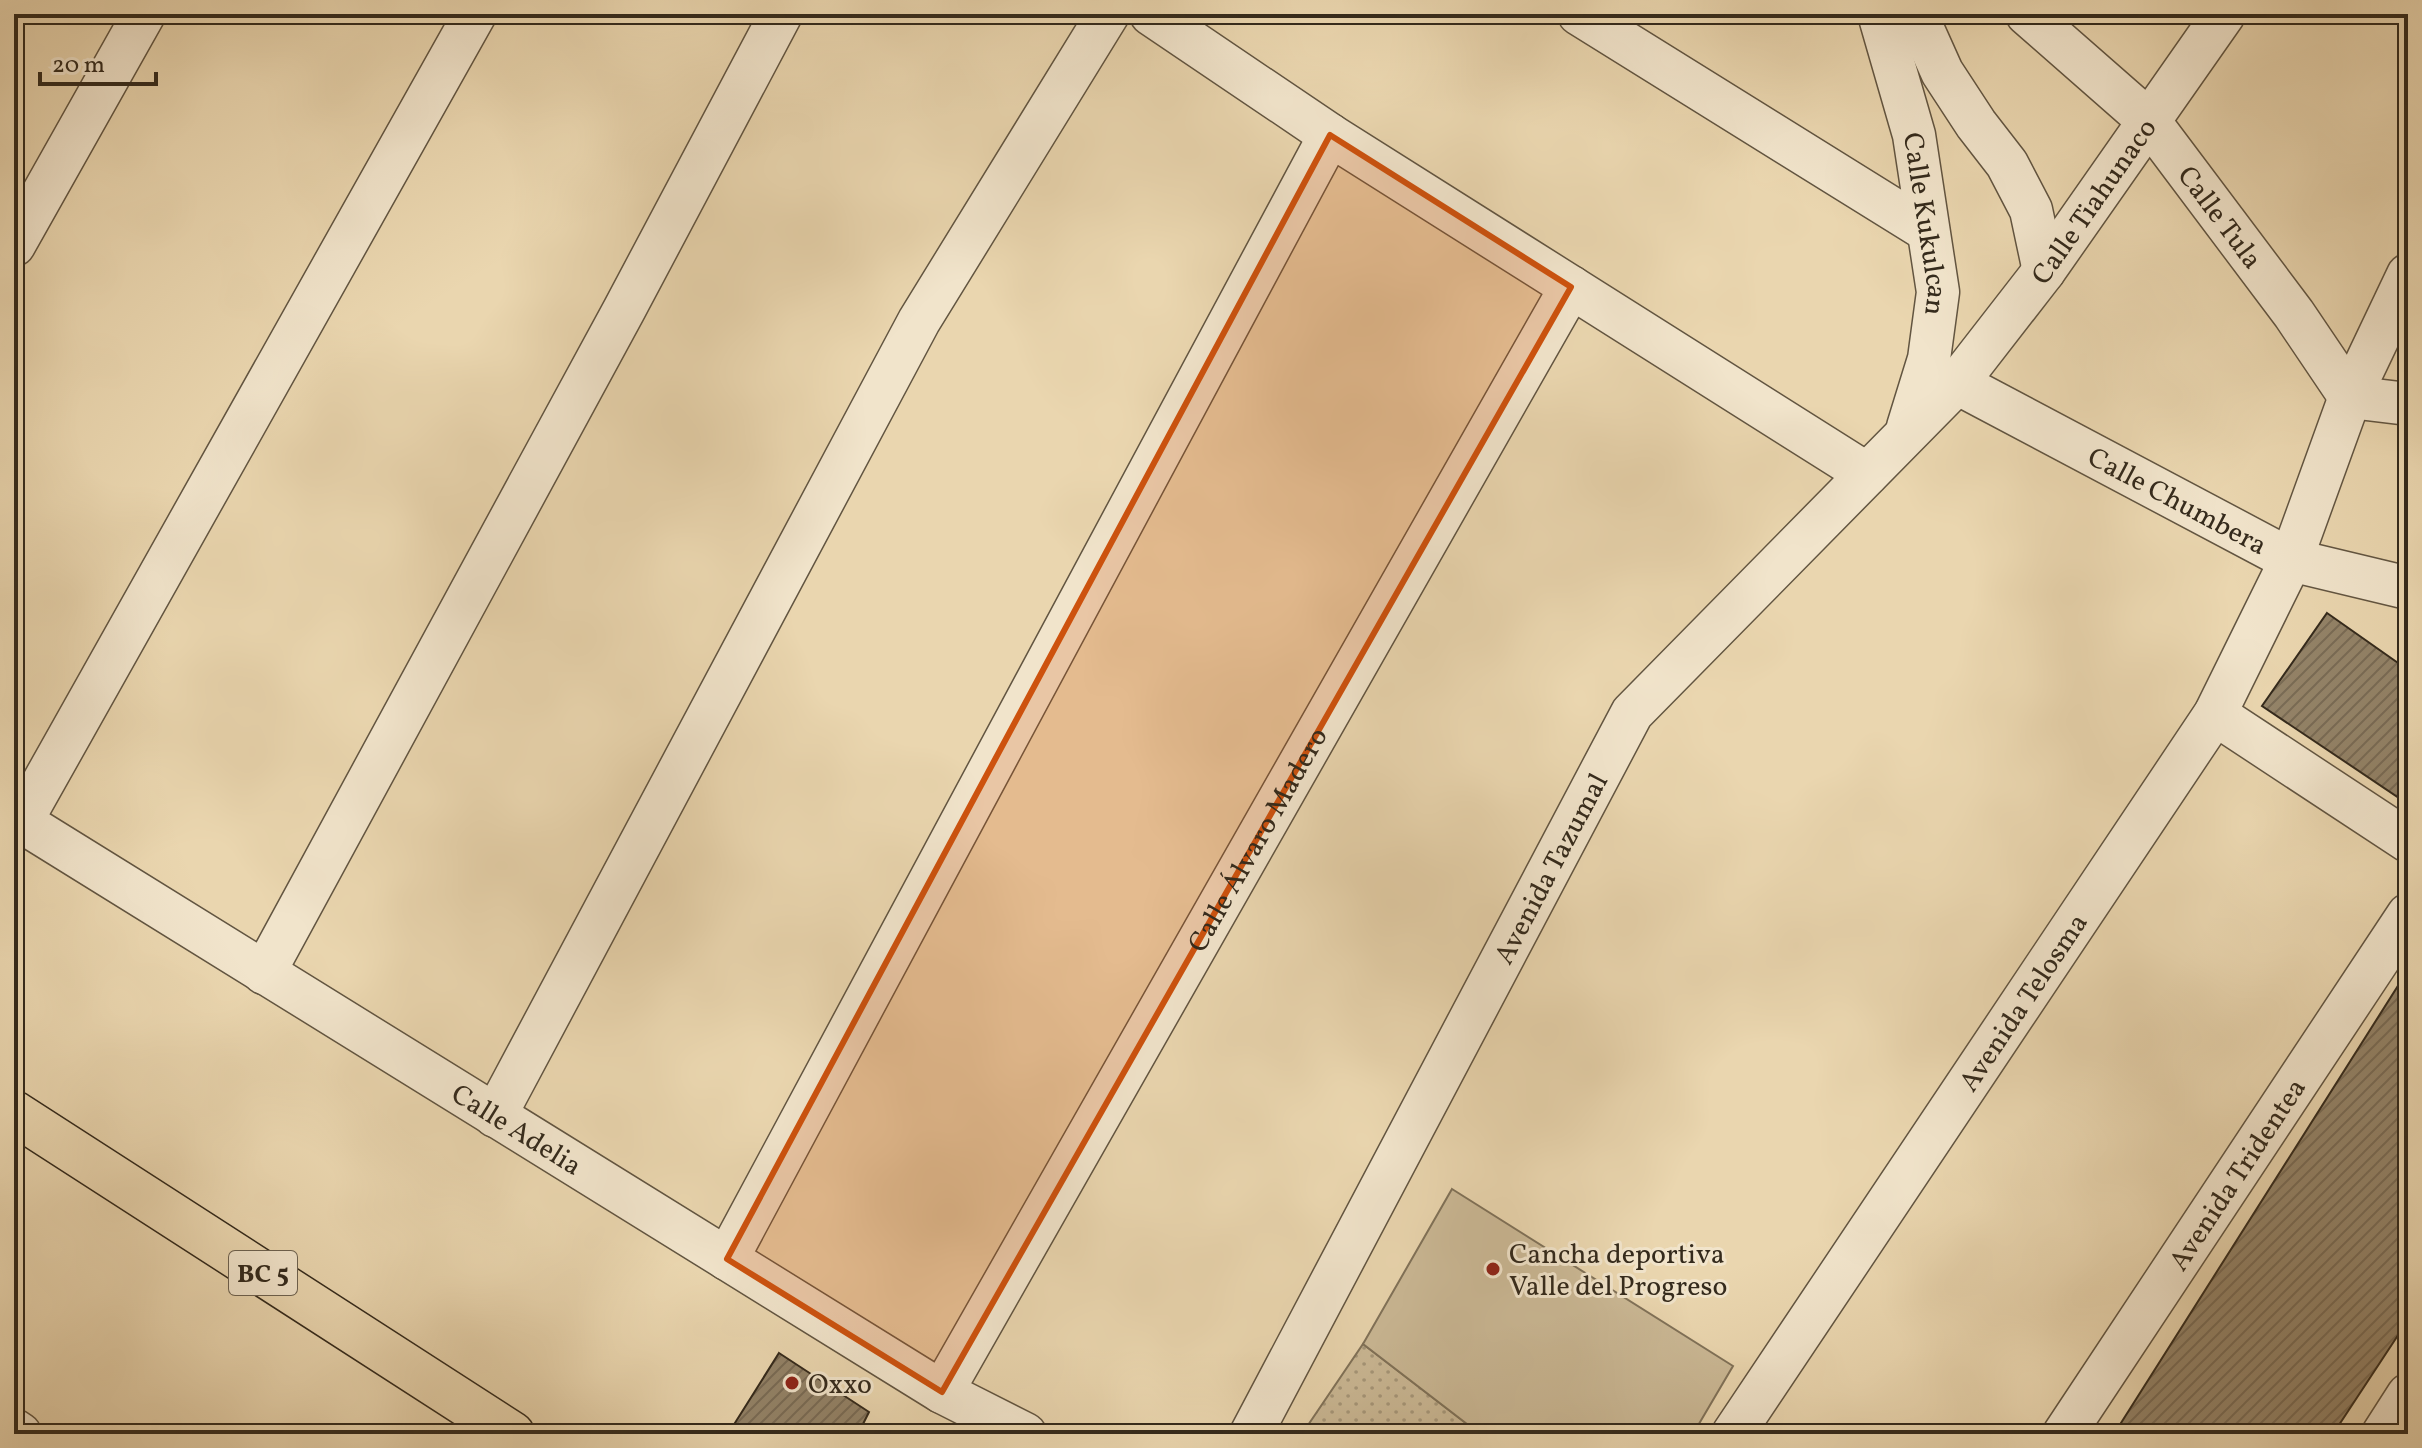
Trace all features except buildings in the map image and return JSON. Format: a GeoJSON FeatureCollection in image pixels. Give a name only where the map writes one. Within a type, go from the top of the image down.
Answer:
{"type":"FeatureCollection","features":[{"type":"Feature","properties":{"kind":"main road","name":"BC 5"},"geometry":{"type":"LineString","coordinates":[[14,1113],[512,1434]]}},
{"type":"Feature","properties":{"kind":"street"},"geometry":{"type":"LineString","coordinates":[[14,245],[144,14]]}},
{"type":"Feature","properties":{"kind":"street"},"geometry":{"type":"LineString","coordinates":[[17,820],[475,14]]}},
{"type":"Feature","properties":{"kind":"street"},"geometry":{"type":"LineString","coordinates":[[264,973],[781,14]]}},
{"type":"Feature","properties":{"kind":"street"},"geometry":{"type":"LineString","coordinates":[[495,1116],[919,321],[1108,14]]}},
{"type":"Feature","properties":{"kind":"street"},"geometry":{"type":"LineString","coordinates":[[1151,14],[1330,135],[1867,474]]}},
{"type":"Feature","properties":{"kind":"street"},"geometry":{"type":"LineString","coordinates":[[1579,14],[1928,231]]}},
{"type":"Feature","properties":{"kind":"street","name":"Calle Kukulcan"},"geometry":{"type":"LineString","coordinates":[[1879,14],[1914,135],[1938,292],[1929,359],[1905,435]]}},
{"type":"Feature","properties":{"kind":"street"},"geometry":{"type":"LineString","coordinates":[[1916,14],[1942,72],[2007,164],[2031,210],[2044,271]]}},
{"type":"Feature","properties":{"kind":"street","name":"Calle Tula"},"geometry":{"type":"LineString","coordinates":[[2027,14],[2149,121],[2294,314],[2350,397]]}},
{"type":"Feature","properties":{"kind":"street","name":"Calle Tiahunaco"},"geometry":{"type":"LineString","coordinates":[[1957,383],[2044,271],[2224,14]]}},
{"type":"Feature","properties":{"kind":"street"},"geometry":{"type":"LineString","coordinates":[[727,1259],[1330,135]]}},
{"type":"Feature","properties":{"kind":"street","name":"Avenida Telosma"},"geometry":{"type":"LineString","coordinates":[[1733,1434],[2215,714],[2291,560],[2350,397],[2408,275]]}},
{"type":"Feature","properties":{"kind":"street","name":"Calle Álvaro Madero"},"geometry":{"type":"LineString","coordinates":[[942,1392],[1571,287]]}},
{"type":"Feature","properties":{"kind":"street","name":"Avenida Tazumal"},"geometry":{"type":"LineString","coordinates":[[1251,1434],[1632,713],[1957,383]]}},
{"type":"Feature","properties":{"kind":"street","name":"Calle Chumbera"},"geometry":{"type":"LineString","coordinates":[[1957,383],[2291,560],[2408,588]]}},
{"type":"Feature","properties":{"kind":"street"},"geometry":{"type":"LineString","coordinates":[[2350,397],[2408,404]]}},
{"type":"Feature","properties":{"kind":"street"},"geometry":{"type":"LineString","coordinates":[[2215,714],[2408,841]]}},
{"type":"Feature","properties":{"kind":"street","name":"Calle Adelia"},"geometry":{"type":"LineString","coordinates":[[17,820],[942,1392],[1025,1434]]}},
{"type":"Feature","properties":{"kind":"street","name":"Avenida Tridentea"},"geometry":{"type":"LineString","coordinates":[[2064,1434],[2408,915]]}},
{"type":"Feature","properties":{"kind":"street"},"geometry":{"type":"LineString","coordinates":[[2383,1434],[2408,1395]]}},
{"type":"Feature","properties":{"kind":"street"},"geometry":{"type":"LineString","coordinates":[[14,1430],[20,1434]]}},
{"type":"Feature","properties":{"kind":"highlighted area"},"geometry":{"type":"Polygon","coordinates":[[[1330,135],[1571,287],[942,1392],[727,1259],[1330,135]]]}},
{"type":"Feature","properties":{"kind":"shaded area","name":"Cancha deportiva Valle del Progreso"},"geometry":{"type":"Polygon","coordinates":[[[1452,1189],[1733,1366],[1693,1434],[1480,1434],[1363,1344],[1452,1189]]]}},
{"type":"Feature","properties":{"kind":"shaded area"},"geometry":{"type":"Polygon","coordinates":[[[1363,1344],[1480,1434],[1302,1434],[1363,1344]]]}},
{"type":"Feature","properties":{"kind":"place","name":"Cancha deportiva Valle del Progreso"},"geometry":{"type":"Point","coordinates":[1493,1269]}},
{"type":"Feature","properties":{"kind":"place","name":"Oxxo"},"geometry":{"type":"Point","coordinates":[792,1383]}}]}
